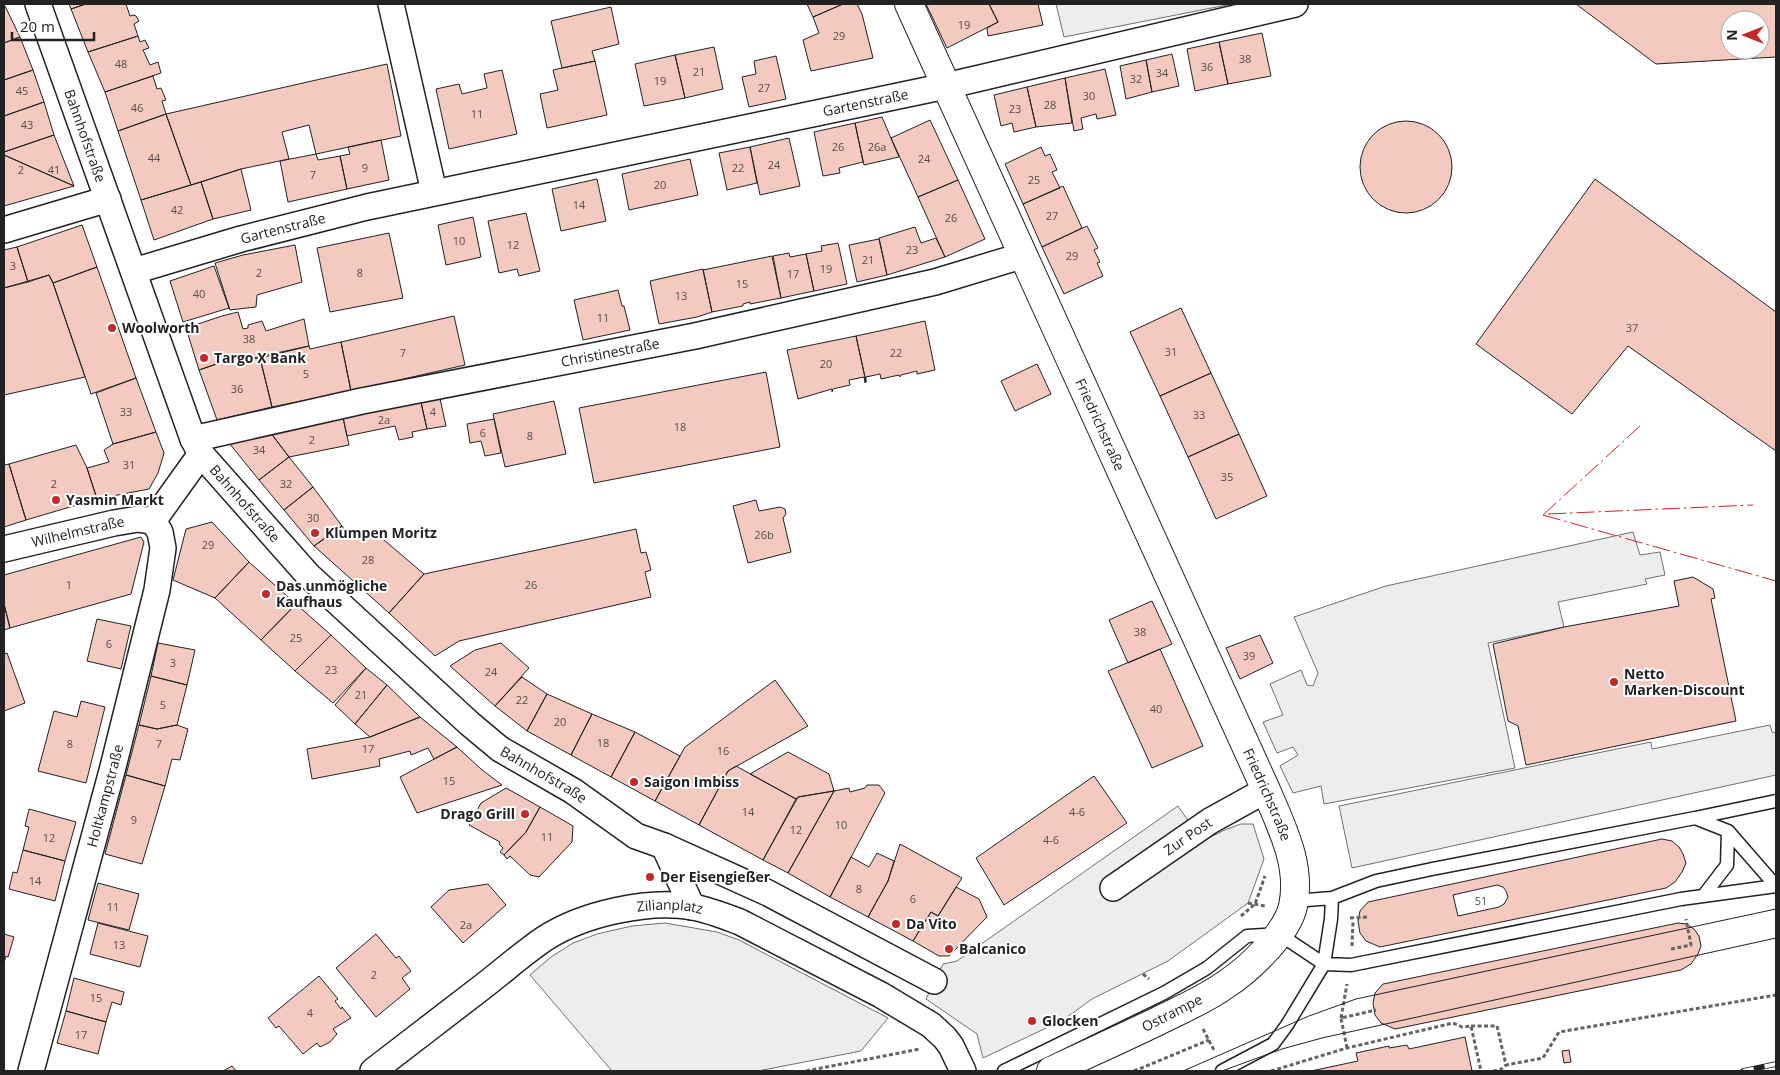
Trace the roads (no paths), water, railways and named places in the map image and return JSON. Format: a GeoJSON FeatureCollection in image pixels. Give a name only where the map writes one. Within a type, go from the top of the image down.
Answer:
{"type":"FeatureCollection","features":[{"type":"Feature","properties":{"kind":"main road","name":"Friedrichstraße"},"geometry":{"type":"LineString","coordinates":[[909,4],[1266,790],[1289,849],[1294,874],[1294,901]]}},
{"type":"Feature","properties":{"kind":"main road","name":"Ostrampe"},"geometry":{"type":"LineString","coordinates":[[1051,1071],[1183,1010],[1225,985],[1258,957],[1279,934],[1289,917],[1294,901]]}},
{"type":"Feature","properties":{"kind":"street","name":"Bahnhofstraße"},"geometry":{"type":"LineString","coordinates":[[38,4],[197,447],[308,575],[500,749],[573,791],[636,836],[664,846],[768,893],[934,981]]}},
{"type":"Feature","properties":{"kind":"street"},"geometry":{"type":"LineString","coordinates":[[391,4],[434,192]]}},
{"type":"Feature","properties":{"kind":"street","name":"Gartenstraße"},"geometry":{"type":"LineString","coordinates":[[134,271],[241,239],[367,207],[946,86],[1295,4]]}},
{"type":"Feature","properties":{"kind":"street"},"geometry":{"type":"LineString","coordinates":[[7,229],[108,199]]}},
{"type":"Feature","properties":{"kind":"street","name":"Christinestraße"},"geometry":{"type":"LineString","coordinates":[[197,447],[362,400],[695,336],[935,282],[1024,256]]}},
{"type":"Feature","properties":{"kind":"street"},"geometry":{"type":"LineString","coordinates":[[153,521],[197,447]]}},
{"type":"Feature","properties":{"kind":"street","name":"Wilhelmstraße"},"geometry":{"type":"LineString","coordinates":[[4,549],[114,523],[138,519],[153,521]]}},
{"type":"Feature","properties":{"kind":"street","name":"Holtkampstraße"},"geometry":{"type":"LineString","coordinates":[[31,1071],[114,767],[157,590],[163,548],[160,532],[153,521]]}},
{"type":"Feature","properties":{"kind":"street","name":"Zur Post"},"geometry":{"type":"LineString","coordinates":[[1113,888],[1210,821],[1266,790]]}},
{"type":"Feature","properties":{"kind":"street"},"geometry":{"type":"LineString","coordinates":[[664,846],[692,907]]}},
{"type":"Feature","properties":{"kind":"street","name":"Zilianplatz"},"geometry":{"type":"LineString","coordinates":[[373,1071],[554,933],[596,916],[629,908],[692,907],[740,922],[880,995],[931,1025],[951,1046],[963,1071]]}},
{"type":"Feature","properties":{"kind":"lane"},"geometry":{"type":"LineString","coordinates":[[1294,901],[1332,898],[1376,881],[1776,802]]}},
{"type":"Feature","properties":{"kind":"lane"},"geometry":{"type":"LineString","coordinates":[[1695,818],[1728,831],[1776,886]]}},
{"type":"Feature","properties":{"kind":"lane"},"geometry":{"type":"LineString","coordinates":[[1704,895],[1727,866],[1728,831]]}},
{"type":"Feature","properties":{"kind":"lane"},"geometry":{"type":"LineString","coordinates":[[1004,1071],[1164,993],[1207,968],[1247,936],[1279,934],[1324,964],[1351,965],[1681,899],[1776,886]]}},
{"type":"Feature","properties":{"kind":"lane"},"geometry":{"type":"LineString","coordinates":[[1223,1071],[1272,1044],[1287,1025],[1324,964],[1332,919],[1332,898]]}},
{"type":"Feature","properties":{"kind":"tram line"},"geometry":{"type":"LineString","coordinates":[[1183,1071],[1309,1016],[1356,999],[1776,909]]}},
{"type":"Feature","properties":{"kind":"tram line"},"geometry":{"type":"LineString","coordinates":[[1222,1071],[1282,1049],[1322,1038],[1776,938]]}},
{"type":"Feature","properties":{"kind":"railway"},"geometry":{"type":"LineString","coordinates":[[1743,1071],[1776,1064]]}},
{"type":"Feature","properties":{"kind":"place","name":"Woolworth"},"geometry":{"type":"Point","coordinates":[112,328]}},
{"type":"Feature","properties":{"kind":"place","name":"Targo X Bank"},"geometry":{"type":"Point","coordinates":[204,358]}},
{"type":"Feature","properties":{"kind":"place","name":"Yasmin Markt"},"geometry":{"type":"Point","coordinates":[56,500]}},
{"type":"Feature","properties":{"kind":"place","name":"Klumpen Moritz"},"geometry":{"type":"Point","coordinates":[315,533]}},
{"type":"Feature","properties":{"kind":"place","name":"Das unmögliche Kaufhaus"},"geometry":{"type":"Point","coordinates":[266,594]}},
{"type":"Feature","properties":{"kind":"place","name":"Netto Marken-Discount"},"geometry":{"type":"Point","coordinates":[1614,682]}},
{"type":"Feature","properties":{"kind":"place","name":"Saigon Imbiss"},"geometry":{"type":"Point","coordinates":[634,782]}},
{"type":"Feature","properties":{"kind":"place","name":"Drago Grill"},"geometry":{"type":"Point","coordinates":[525,814]}},
{"type":"Feature","properties":{"kind":"place","name":"Der Eisengießer"},"geometry":{"type":"Point","coordinates":[650,877]}},
{"type":"Feature","properties":{"kind":"place","name":"Da Vito"},"geometry":{"type":"Point","coordinates":[896,924]}},
{"type":"Feature","properties":{"kind":"place","name":"Balcanico"},"geometry":{"type":"Point","coordinates":[949,949]}},
{"type":"Feature","properties":{"kind":"place","name":"Glocken"},"geometry":{"type":"Point","coordinates":[1032,1021]}}]}
